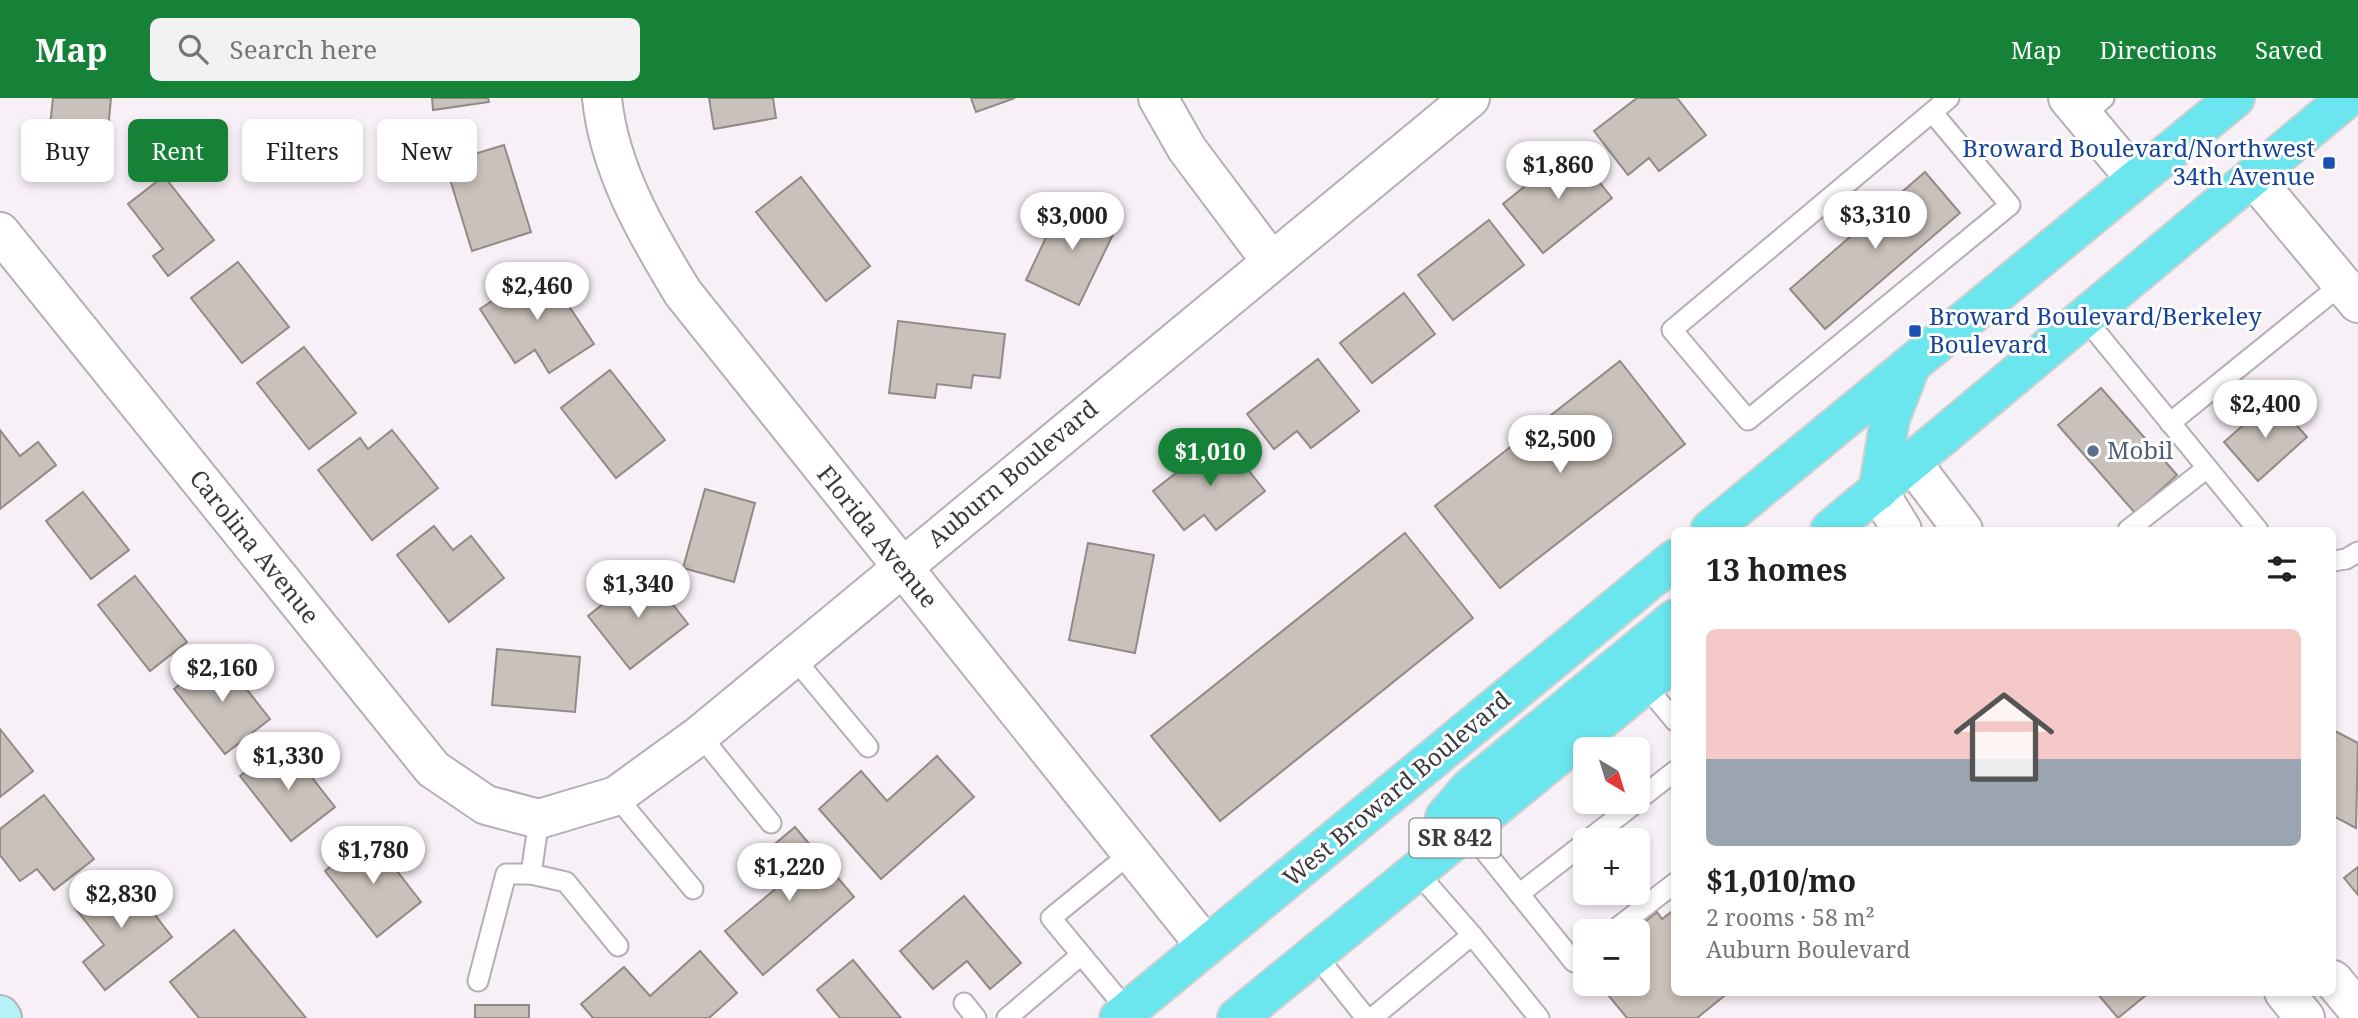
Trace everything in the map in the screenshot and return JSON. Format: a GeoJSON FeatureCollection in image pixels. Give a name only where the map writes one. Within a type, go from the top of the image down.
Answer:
{"type":"FeatureCollection","features":[{"type":"Feature","properties":{"kind":"main road"},"geometry":{"type":"LineString","coordinates":[[1714,527],[2235,98]]}},
{"type":"Feature","properties":{"kind":"main road"},"geometry":{"type":"LineString","coordinates":[[1834,527],[2347,98]]}},
{"type":"Feature","properties":{"kind":"main road"},"geometry":{"type":"LineString","coordinates":[[1878,491],[1890,419],[1912,363]]}},
{"type":"Feature","properties":{"kind":"main road","name":"West Broward Boulevard"},"geometry":{"type":"LineString","coordinates":[[1124,1014],[1671,562]]}},
{"type":"Feature","properties":{"kind":"main road"},"geometry":{"type":"LineString","coordinates":[[1427,863],[1445,817],[1470,788],[1671,622]]}},
{"type":"Feature","properties":{"kind":"main road","name":"SR 842"},"geometry":{"type":"LineString","coordinates":[[1237,1018],[1671,663]]}},
{"type":"Feature","properties":{"kind":"street","name":"Florida Avenue"},"geometry":{"type":"LineString","coordinates":[[601,98],[604,118],[639,221],[683,293],[1206,946]]}},
{"type":"Feature","properties":{"kind":"street"},"geometry":{"type":"LineString","coordinates":[[1158,98],[1187,149],[1271,261]]}},
{"type":"Feature","properties":{"kind":"street","name":"Auburn Boulevard"},"geometry":{"type":"LineString","coordinates":[[539,819],[616,796],[700,735],[1470,98]]}},
{"type":"Feature","properties":{"kind":"street"},"geometry":{"type":"LineString","coordinates":[[2085,104],[2136,179]]}},
{"type":"Feature","properties":{"kind":"street"},"geometry":{"type":"LineString","coordinates":[[2253,177],[2350,293]]}},
{"type":"Feature","properties":{"kind":"street","name":"Carolina Avenue"},"geometry":{"type":"LineString","coordinates":[[0,232],[433,769],[486,805],[539,819]]}},
{"type":"Feature","properties":{"kind":"street"},"geometry":{"type":"LineString","coordinates":[[1912,463],[1961,527]]}},
{"type":"Feature","properties":{"kind":"street"},"geometry":{"type":"LineString","coordinates":[[1878,491],[1900,527]]}},
{"type":"Feature","properties":{"kind":"street"},"geometry":{"type":"LineString","coordinates":[[2336,983],[2358,1010]]}},
{"type":"Feature","properties":{"kind":"street"},"geometry":{"type":"LineString","coordinates":[[2287,996],[2305,1018]]}},
{"type":"Feature","properties":{"kind":"lane"},"geometry":{"type":"LineString","coordinates":[[1933,112],[2010,205],[1748,419],[1672,330],[1933,112],[1950,98]]}},
{"type":"Feature","properties":{"kind":"lane"},"geometry":{"type":"LineString","coordinates":[[2170,422],[2350,293]]}},
{"type":"Feature","properties":{"kind":"lane"},"geometry":{"type":"LineString","coordinates":[[2084,317],[2256,527]]}},
{"type":"Feature","properties":{"kind":"lane"},"geometry":{"type":"LineString","coordinates":[[2132,527],[2207,468]]}},
{"type":"Feature","properties":{"kind":"lane"},"geometry":{"type":"LineString","coordinates":[[2336,561],[2346,559],[2358,552]]}},
{"type":"Feature","properties":{"kind":"lane"},"geometry":{"type":"LineString","coordinates":[[794,658],[868,747]]}},
{"type":"Feature","properties":{"kind":"lane"},"geometry":{"type":"LineString","coordinates":[[1645,685],[1671,716]]}},
{"type":"Feature","properties":{"kind":"lane"},"geometry":{"type":"LineString","coordinates":[[700,735],[771,823]]}},
{"type":"Feature","properties":{"kind":"lane"},"geometry":{"type":"LineString","coordinates":[[1650,791],[1671,774]]}},
{"type":"Feature","properties":{"kind":"lane"},"geometry":{"type":"LineString","coordinates":[[616,796],[693,889]]}},
{"type":"Feature","properties":{"kind":"lane"},"geometry":{"type":"LineString","coordinates":[[1603,828],[1621,814]]}},
{"type":"Feature","properties":{"kind":"lane"},"geometry":{"type":"LineString","coordinates":[[531,874],[539,819]]}},
{"type":"Feature","properties":{"kind":"lane"},"geometry":{"type":"LineString","coordinates":[[1466,829],[1573,961]]}},
{"type":"Feature","properties":{"kind":"lane"},"geometry":{"type":"LineString","coordinates":[[1124,1014],[1051,918],[1132,852]]}},
{"type":"Feature","properties":{"kind":"lane"},"geometry":{"type":"LineString","coordinates":[[1519,894],[1573,852]]}},
{"type":"Feature","properties":{"kind":"lane"},"geometry":{"type":"LineString","coordinates":[[1427,863],[1472,935],[1539,1018]]}},
{"type":"Feature","properties":{"kind":"lane"},"geometry":{"type":"LineString","coordinates":[[478,981],[506,874],[531,874],[566,882],[618,946]]}},
{"type":"Feature","properties":{"kind":"lane"},"geometry":{"type":"LineString","coordinates":[[1628,919],[1671,886]]}},
{"type":"Feature","properties":{"kind":"lane"},"geometry":{"type":"LineString","coordinates":[[1373,1018],[1472,935]]}},
{"type":"Feature","properties":{"kind":"lane"},"geometry":{"type":"LineString","coordinates":[[1007,1018],[1081,954]]}},
{"type":"Feature","properties":{"kind":"lane"},"geometry":{"type":"LineString","coordinates":[[1315,954],[1366,1018]]}},
{"type":"Feature","properties":{"kind":"building"},"geometry":{"type":"Polygon","coordinates":[[[53,98],[111,98],[109,119],[51,119],[53,98]]]}},
{"type":"Feature","properties":{"kind":"building"},"geometry":{"type":"Polygon","coordinates":[[[432,98],[488,98],[489,102],[433,110],[432,98]]]}},
{"type":"Feature","properties":{"kind":"building"},"geometry":{"type":"Polygon","coordinates":[[[709,98],[773,98],[776,118],[714,129],[709,98]]]}},
{"type":"Feature","properties":{"kind":"building"},"geometry":{"type":"Polygon","coordinates":[[[971,98],[1015,98],[976,112],[971,98]]]}},
{"type":"Feature","properties":{"kind":"building"},"geometry":{"type":"Polygon","coordinates":[[[1637,98],[1677,98],[1706,135],[1659,171],[1649,158],[1628,175],[1594,131],[1637,98]]]}},
{"type":"Feature","properties":{"kind":"building"},"geometry":{"type":"Polygon","coordinates":[[[504,145],[531,232],[472,251],[451,182],[477,182],[477,153],[504,145]]]}},
{"type":"Feature","properties":{"kind":"building"},"geometry":{"type":"Polygon","coordinates":[[[1572,148],[1612,198],[1543,253],[1503,204],[1572,148]]]}},
{"type":"Feature","properties":{"kind":"building"},"geometry":{"type":"Polygon","coordinates":[[[1925,172],[1960,213],[1825,329],[1790,289],[1925,172]]]}},
{"type":"Feature","properties":{"kind":"building"},"geometry":{"type":"Polygon","coordinates":[[[801,177],[870,266],[826,301],[756,212],[801,177]]]}},
{"type":"Feature","properties":{"kind":"building"},"geometry":{"type":"Polygon","coordinates":[[[156,182],[169,182],[214,240],[168,276],[153,256],[163,249],[128,204],[156,182]]]}},
{"type":"Feature","properties":{"kind":"building"},"geometry":{"type":"Polygon","coordinates":[[[1064,199],[1118,224],[1079,305],[1026,280],[1064,199]]]}},
{"type":"Feature","properties":{"kind":"building"},"geometry":{"type":"Polygon","coordinates":[[[1489,220],[1524,265],[1453,320],[1418,275],[1489,220]]]}},
{"type":"Feature","properties":{"kind":"building"},"geometry":{"type":"Polygon","coordinates":[[[238,262],[289,327],[242,363],[191,298],[238,262]]]}},
{"type":"Feature","properties":{"kind":"building"},"geometry":{"type":"Polygon","coordinates":[[[543,267],[594,344],[549,373],[535,350],[515,363],[480,309],[543,267]]]}},
{"type":"Feature","properties":{"kind":"building"},"geometry":{"type":"Polygon","coordinates":[[[1404,293],[1435,334],[1372,383],[1340,343],[1404,293]]]}},
{"type":"Feature","properties":{"kind":"building"},"geometry":{"type":"Polygon","coordinates":[[[898,321],[1005,334],[1000,378],[973,375],[971,388],[937,384],[935,398],[889,393],[898,321]]]}},
{"type":"Feature","properties":{"kind":"building"},"geometry":{"type":"Polygon","coordinates":[[[304,347],[356,413],[309,449],[257,383],[304,347]]]}},
{"type":"Feature","properties":{"kind":"building"},"geometry":{"type":"Polygon","coordinates":[[[1318,359],[1359,411],[1311,448],[1297,431],[1274,449],[1247,414],[1318,359]]]}},
{"type":"Feature","properties":{"kind":"building"},"geometry":{"type":"Polygon","coordinates":[[[1620,361],[1685,444],[1500,588],[1435,506],[1620,361]]]}},
{"type":"Feature","properties":{"kind":"building"},"geometry":{"type":"Polygon","coordinates":[[[610,370],[665,440],[616,478],[561,408],[610,370]]]}},
{"type":"Feature","properties":{"kind":"building"},"geometry":{"type":"Polygon","coordinates":[[[2101,388],[2177,475],[2135,513],[2058,425],[2101,388]]]}},
{"type":"Feature","properties":{"kind":"building"},"geometry":{"type":"Polygon","coordinates":[[[2273,399],[2307,437],[2258,481],[2224,442],[2273,399]]]}},
{"type":"Feature","properties":{"kind":"building"},"geometry":{"type":"Polygon","coordinates":[[[0,430],[20,456],[38,442],[56,465],[0,509],[0,430]]]}},
{"type":"Feature","properties":{"kind":"building"},"geometry":{"type":"Polygon","coordinates":[[[392,430],[438,488],[372,540],[318,470],[360,438],[368,449],[392,430]]]}},
{"type":"Feature","properties":{"kind":"building"},"geometry":{"type":"Polygon","coordinates":[[[1222,437],[1265,491],[1216,530],[1204,515],[1184,530],[1153,491],[1222,437]]]}},
{"type":"Feature","properties":{"kind":"building"},"geometry":{"type":"Polygon","coordinates":[[[705,489],[755,503],[734,582],[683,568],[705,489]]]}},
{"type":"Feature","properties":{"kind":"building"},"geometry":{"type":"Polygon","coordinates":[[[83,492],[129,550],[91,579],[46,521],[83,492]]]}},
{"type":"Feature","properties":{"kind":"building"},"geometry":{"type":"Polygon","coordinates":[[[434,526],[453,550],[471,536],[504,578],[449,622],[397,555],[434,526]]]}},
{"type":"Feature","properties":{"kind":"building"},"geometry":{"type":"Polygon","coordinates":[[[1405,533],[1473,618],[1220,821],[1151,736],[1405,533]]]}},
{"type":"Feature","properties":{"kind":"building"},"geometry":{"type":"Polygon","coordinates":[[[1088,543],[1154,555],[1135,653],[1069,640],[1088,543]]]}},
{"type":"Feature","properties":{"kind":"building"},"geometry":{"type":"Polygon","coordinates":[[[646,570],[688,624],[630,669],[588,616],[646,570]]]}},
{"type":"Feature","properties":{"kind":"building"},"geometry":{"type":"Polygon","coordinates":[[[135,576],[187,642],[150,671],[98,605],[135,576]]]}},
{"type":"Feature","properties":{"kind":"building"},"geometry":{"type":"Polygon","coordinates":[[[497,649],[580,657],[575,712],[492,705],[497,649]]]}},
{"type":"Feature","properties":{"kind":"building"},"geometry":{"type":"Polygon","coordinates":[[[219,654],[270,719],[225,754],[174,689],[219,654]]]}},
{"type":"Feature","properties":{"kind":"building"},"geometry":{"type":"Polygon","coordinates":[[[0,729],[33,771],[0,797],[0,729]]]}},
{"type":"Feature","properties":{"kind":"building"},"geometry":{"type":"Polygon","coordinates":[[[2336,732],[2358,743],[2356,828],[2336,818],[2336,732]]]}},
{"type":"Feature","properties":{"kind":"building"},"geometry":{"type":"Polygon","coordinates":[[[284,742],[335,807],[291,841],[240,776],[284,742]]]}},
{"type":"Feature","properties":{"kind":"building"},"geometry":{"type":"Polygon","coordinates":[[[937,756],[974,797],[881,879],[819,809],[861,771],[887,801],[937,756]]]}},
{"type":"Feature","properties":{"kind":"building"},"geometry":{"type":"Polygon","coordinates":[[[44,795],[94,859],[54,890],[37,869],[20,881],[0,855],[0,829],[44,795]]]}},
{"type":"Feature","properties":{"kind":"building"},"geometry":{"type":"Polygon","coordinates":[[[795,827],[854,897],[763,975],[725,931],[779,886],[756,860],[795,827]]]}},
{"type":"Feature","properties":{"kind":"building"},"geometry":{"type":"Polygon","coordinates":[[[370,836],[421,902],[377,937],[325,871],[370,836]]]}},
{"type":"Feature","properties":{"kind":"building"},"geometry":{"type":"Polygon","coordinates":[[[2358,867],[2358,895],[2344,878],[2358,867]]]}},
{"type":"Feature","properties":{"kind":"building"},"geometry":{"type":"Polygon","coordinates":[[[122,872],[172,937],[105,990],[83,962],[104,945],[75,908],[122,872]]]}},
{"type":"Feature","properties":{"kind":"building"},"geometry":{"type":"Polygon","coordinates":[[[964,896],[1021,963],[990,989],[967,961],[933,989],[900,951],[964,896]]]}},
{"type":"Feature","properties":{"kind":"building"},"geometry":{"type":"Polygon","coordinates":[[[1657,912],[1662,919],[1671,912],[1671,996],[1724,996],[1697,1018],[1627,1018],[1609,996],[1650,996],[1649,919],[1657,912]]]}},
{"type":"Feature","properties":{"kind":"building"},"geometry":{"type":"Polygon","coordinates":[[[234,930],[306,1018],[199,1018],[170,982],[234,930]]]}},
{"type":"Feature","properties":{"kind":"building"},"geometry":{"type":"Polygon","coordinates":[[[700,951],[737,993],[709,1018],[593,1018],[581,1004],[624,967],[650,996],[700,951]]]}},
{"type":"Feature","properties":{"kind":"building"},"geometry":{"type":"Polygon","coordinates":[[[853,960],[901,1018],[840,1018],[817,990],[853,960]]]}},
{"type":"Feature","properties":{"kind":"building"},"geometry":{"type":"Polygon","coordinates":[[[2099,996],[2145,996],[2118,1018],[2099,996]]]}},
{"type":"Feature","properties":{"kind":"building"},"geometry":{"type":"Polygon","coordinates":[[[475,1005],[529,1005],[529,1018],[475,1018],[475,1005]]]}},
{"type":"Feature","properties":{"kind":"place","name":"Broward Boulevard/Northwest 34th Avenue"},"geometry":{"type":"Point","coordinates":[2329,163]}},
{"type":"Feature","properties":{"kind":"place","name":"Broward Boulevard/Berkeley Boulevard"},"geometry":{"type":"Point","coordinates":[1915,331]}},
{"type":"Feature","properties":{"kind":"place","name":"Mobil"},"geometry":{"type":"Point","coordinates":[2093,451]}}]}
